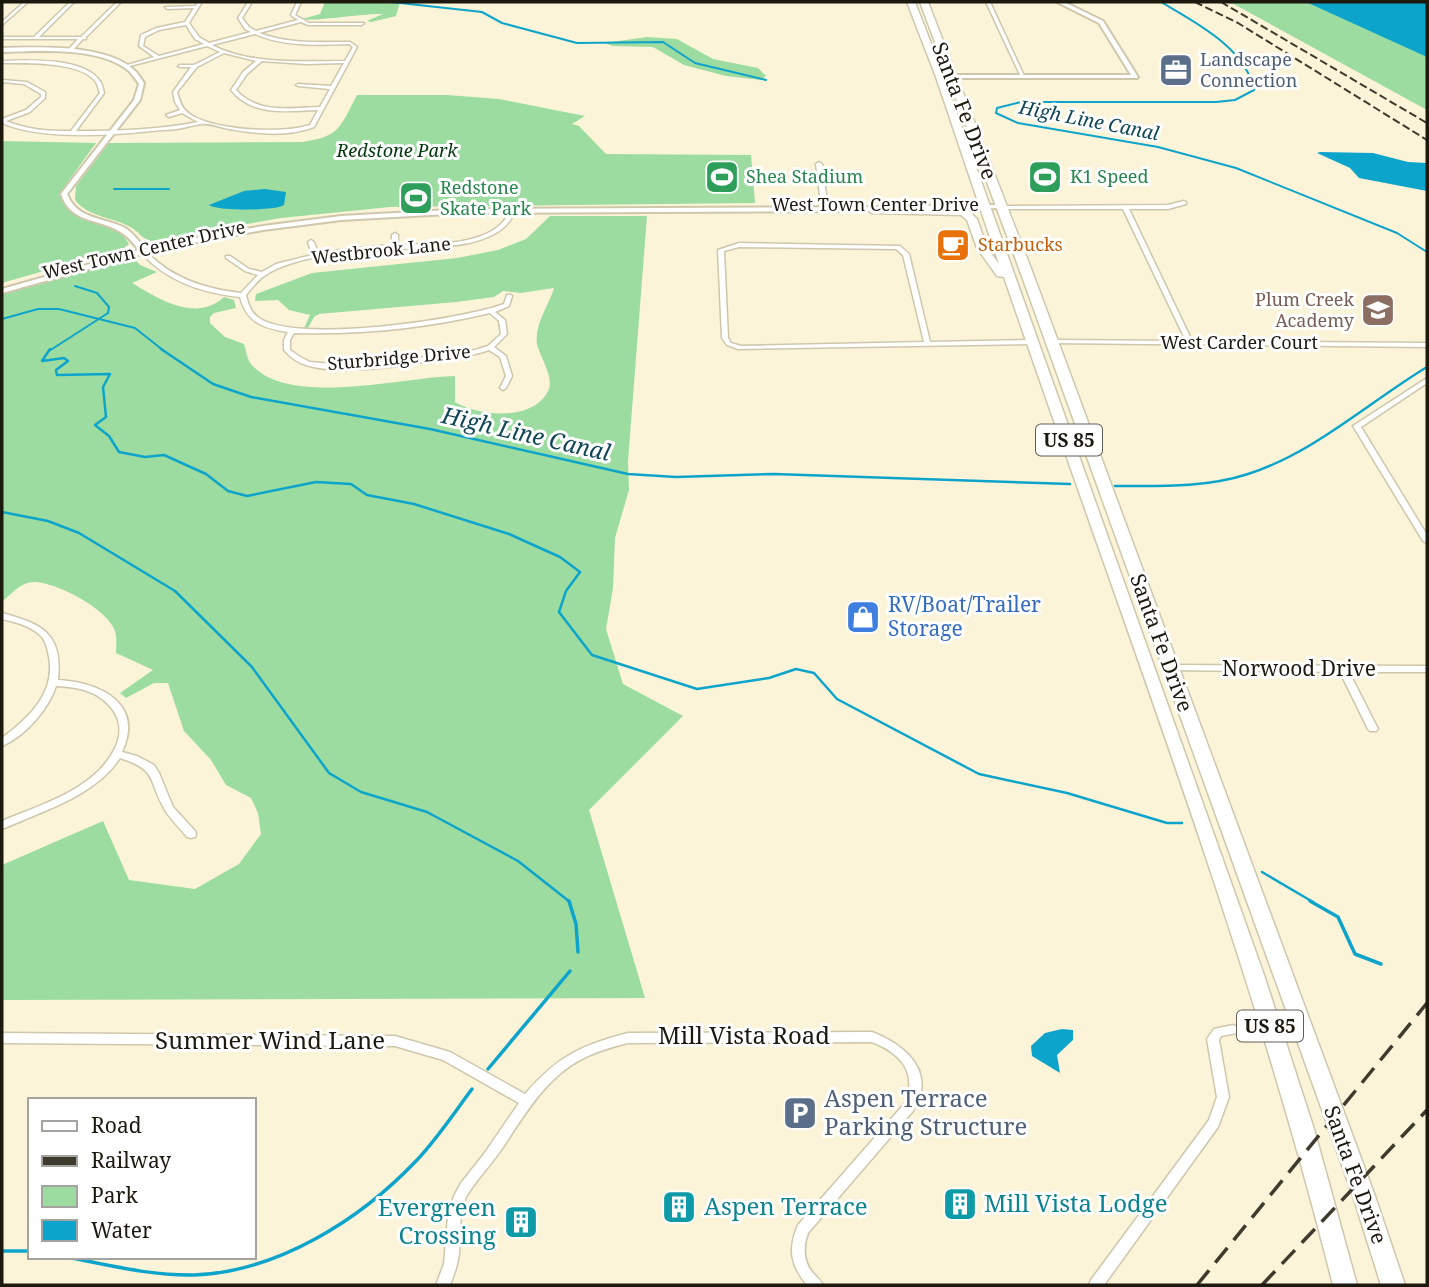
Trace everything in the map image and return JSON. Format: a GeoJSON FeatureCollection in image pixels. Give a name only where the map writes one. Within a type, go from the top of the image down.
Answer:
{"type":"FeatureCollection","features":[{"type":"Feature","properties":{"kind":"highway","name":"Santa Fe Drive"},"geometry":{"type":"LineString","coordinates":[[914,3],[940,49],[979,147],[1364,1196],[1393,1285]]}},
{"type":"Feature","properties":{"kind":"highway","name":"Santa Fe Drive"},"geometry":{"type":"LineString","coordinates":[[914,3],[964,145],[988,246],[1003,259],[1011,281],[1138,639],[1271,1030],[1330,1219],[1345,1285]]}},
{"type":"Feature","properties":{"kind":"highway"},"geometry":{"type":"LineString","coordinates":[[936,67],[942,69],[960,118],[979,147]]}},
{"type":"Feature","properties":{"kind":"highway"},"geometry":{"type":"LineString","coordinates":[[920,204],[959,201],[972,195],[960,155],[964,145]]}},
{"type":"Feature","properties":{"kind":"highway"},"geometry":{"type":"LineString","coordinates":[[872,210],[965,213],[972,219],[982,248],[1002,275],[1011,281]]}},
{"type":"Feature","properties":{"kind":"highway"},"geometry":{"type":"LineString","coordinates":[[1003,259],[1016,270],[1052,368],[1071,409],[1079,418]]}},
{"type":"Feature","properties":{"kind":"highway"},"geometry":{"type":"LineString","coordinates":[[1138,639],[1153,661],[1170,668]]}},
{"type":"Feature","properties":{"kind":"street"},"geometry":{"type":"LineString","coordinates":[[2,24],[26,2]]}},
{"type":"Feature","properties":{"kind":"street"},"geometry":{"type":"LineString","coordinates":[[35,38],[72,2]]}},
{"type":"Feature","properties":{"kind":"street"},"geometry":{"type":"LineString","coordinates":[[69,51],[119,2]]}},
{"type":"Feature","properties":{"kind":"street"},"geometry":{"type":"LineString","coordinates":[[187,23],[200,2]]}},
{"type":"Feature","properties":{"kind":"street"},"geometry":{"type":"LineString","coordinates":[[223,52],[195,66],[175,92],[183,111],[203,122],[242,129],[300,130],[312,126],[355,47],[350,43],[289,41],[253,33],[243,25],[240,18],[250,2]]}},
{"type":"Feature","properties":{"kind":"street"},"geometry":{"type":"LineString","coordinates":[[299,2],[293,15],[300,21]]}},
{"type":"Feature","properties":{"kind":"street"},"geometry":{"type":"LineString","coordinates":[[988,2],[1023,76]]}},
{"type":"Feature","properties":{"kind":"street"},"geometry":{"type":"LineString","coordinates":[[951,77],[1135,77],[1101,22],[1060,2]]}},
{"type":"Feature","properties":{"kind":"street"},"geometry":{"type":"LineString","coordinates":[[167,8],[195,7]]}},
{"type":"Feature","properties":{"kind":"street"},"geometry":{"type":"LineString","coordinates":[[126,66],[300,21],[324,25],[362,24]]}},
{"type":"Feature","properties":{"kind":"street"},"geometry":{"type":"LineString","coordinates":[[187,23],[192,34],[205,45],[223,52],[262,59],[346,62]]}},
{"type":"Feature","properties":{"kind":"street"},"geometry":{"type":"LineString","coordinates":[[157,58],[141,46],[143,36],[158,29],[187,23]]}},
{"type":"Feature","properties":{"kind":"street"},"geometry":{"type":"LineString","coordinates":[[2,38],[84,38]]}},
{"type":"Feature","properties":{"kind":"street"},"geometry":{"type":"LineString","coordinates":[[2,50],[69,51],[96,55],[126,66],[140,80],[141,91],[69,186],[64,194],[65,200],[78,213],[130,234],[148,260],[198,289],[243,295],[247,310],[255,319],[292,331],[334,330],[493,313],[507,305],[509,296]]}},
{"type":"Feature","properties":{"kind":"street"},"geometry":{"type":"LineString","coordinates":[[262,59],[247,68],[237,81],[233,90],[238,98],[263,107],[320,108]]}},
{"type":"Feature","properties":{"kind":"street"},"geometry":{"type":"LineString","coordinates":[[2,62],[54,64],[95,77],[102,93],[73,132]]}},
{"type":"Feature","properties":{"kind":"street"},"geometry":{"type":"LineString","coordinates":[[180,66],[195,66]]}},
{"type":"Feature","properties":{"kind":"street"},"geometry":{"type":"LineString","coordinates":[[2,81],[33,86],[43,93],[43,97],[28,111],[2,121]]}},
{"type":"Feature","properties":{"kind":"street"},"geometry":{"type":"LineString","coordinates":[[298,85],[331,88]]}},
{"type":"Feature","properties":{"kind":"street"},"geometry":{"type":"LineString","coordinates":[[169,115],[183,111]]}},
{"type":"Feature","properties":{"kind":"street"},"geometry":{"type":"LineString","coordinates":[[2,121],[21,130],[73,132],[166,131],[203,122]]}},
{"type":"Feature","properties":{"kind":"street"},"geometry":{"type":"LineString","coordinates":[[819,164],[824,204]]}},
{"type":"Feature","properties":{"kind":"street"},"geometry":{"type":"LineString","coordinates":[[1001,206],[1168,207],[1184,203]]}},
{"type":"Feature","properties":{"kind":"street","name":"West Town Center Drive"},"geometry":{"type":"LineString","coordinates":[[2,285],[245,226],[342,213],[824,204],[1001,206]]}},
{"type":"Feature","properties":{"kind":"street","name":"West Town Center Drive"},"geometry":{"type":"LineString","coordinates":[[514,209],[872,210],[978,206]]}},
{"type":"Feature","properties":{"kind":"street"},"geometry":{"type":"LineString","coordinates":[[1125,207],[1190,342]]}},
{"type":"Feature","properties":{"kind":"street","name":"Westbrook Lane"},"geometry":{"type":"LineString","coordinates":[[243,295],[262,274],[292,261],[316,256],[457,244],[479,239],[500,230],[508,223],[514,209]]}},
{"type":"Feature","properties":{"kind":"street"},"geometry":{"type":"LineString","coordinates":[[395,235],[395,248]]}},
{"type":"Feature","properties":{"kind":"street"},"geometry":{"type":"LineString","coordinates":[[311,242],[316,256]]}},
{"type":"Feature","properties":{"kind":"street"},"geometry":{"type":"LineString","coordinates":[[927,343],[906,254],[898,247],[739,245],[721,250],[725,338],[729,344],[740,348],[1033,342]]}},
{"type":"Feature","properties":{"kind":"street","name":"West Town Center Drive"},"geometry":{"type":"LineString","coordinates":[[2,291],[142,249]]}},
{"type":"Feature","properties":{"kind":"street"},"geometry":{"type":"LineString","coordinates":[[228,257],[247,270],[262,274]]}},
{"type":"Feature","properties":{"kind":"street","name":"Sturbridge Drive"},"geometry":{"type":"LineString","coordinates":[[292,331],[287,340],[287,350],[295,358],[321,366],[456,356],[490,346],[504,334],[502,320],[493,313]]}},
{"type":"Feature","properties":{"kind":"street","name":"West Carder Court"},"geometry":{"type":"LineString","coordinates":[[1051,342],[1427,345]]}},
{"type":"Feature","properties":{"kind":"street"},"geometry":{"type":"LineString","coordinates":[[490,346],[503,356],[509,376],[503,388]]}},
{"type":"Feature","properties":{"kind":"street"},"geometry":{"type":"LineString","coordinates":[[1427,380],[1357,426],[1427,541]]}},
{"type":"Feature","properties":{"kind":"street"},"geometry":{"type":"LineString","coordinates":[[2,617],[25,622],[47,637],[57,665],[54,683],[41,709],[27,725],[2,743]]}},
{"type":"Feature","properties":{"kind":"street","name":"Norwood Drive"},"geometry":{"type":"LineString","coordinates":[[1170,668],[1427,669]]}},
{"type":"Feature","properties":{"kind":"street"},"geometry":{"type":"LineString","coordinates":[[1343,669],[1373,729]]}},
{"type":"Feature","properties":{"kind":"street"},"geometry":{"type":"LineString","coordinates":[[2,825],[75,792],[99,775],[119,754],[125,733],[122,715],[108,696],[86,684],[54,683]]}},
{"type":"Feature","properties":{"kind":"street"},"geometry":{"type":"LineString","coordinates":[[119,754],[144,761],[155,771],[169,808],[191,834]]}},
{"type":"Feature","properties":{"kind":"street"},"geometry":{"type":"LineString","coordinates":[[1096,1285],[1214,1123],[1223,1097],[1213,1039],[1218,1032],[1233,1030]]}},
{"type":"Feature","properties":{"kind":"street","name":"Mill Vista Road"},"geometry":{"type":"LineString","coordinates":[[443,1285],[453,1259],[457,1207],[465,1187],[488,1158],[525,1100],[570,1059],[603,1044],[628,1038],[865,1036],[895,1047],[914,1069],[916,1095],[909,1107],[803,1229],[798,1240],[799,1264],[816,1285]]}},
{"type":"Feature","properties":{"kind":"street","name":"Summer Wind Lane"},"geometry":{"type":"LineString","coordinates":[[2,1038],[396,1041],[446,1056],[525,1100]]}},
{"type":"Feature","properties":{"kind":"green space"},"geometry":{"type":"Polygon","coordinates":[[[325,2],[400,2],[396,16],[371,22],[367,21],[383,14],[302,19],[320,14],[325,2]]]}},
{"type":"Feature","properties":{"kind":"green space"},"geometry":{"type":"Polygon","coordinates":[[[1230,2],[1427,2],[1427,110],[1230,2]]]}},
{"type":"Feature","properties":{"kind":"green space"},"geometry":{"type":"Polygon","coordinates":[[[647,37],[677,39],[713,59],[758,68],[766,76],[761,80],[726,76],[684,65],[653,47],[613,46],[604,43],[647,37]]]}},
{"type":"Feature","properties":{"kind":"green space","name":"Redstone Park"},"geometry":{"type":"Polygon","coordinates":[[[357,95],[447,95],[499,99],[585,116],[572,124],[579,126],[606,154],[751,155],[755,203],[390,207],[281,218],[151,241],[125,224],[94,214],[75,200],[76,186],[109,143],[315,140],[337,129],[357,95]]]}},
{"type":"Feature","properties":{"kind":"green space"},"geometry":{"type":"Polygon","coordinates":[[[2,141],[96,143],[62,190],[61,198],[66,207],[74,213],[114,229],[129,244],[124,248],[2,283],[2,141]]]}},
{"type":"Feature","properties":{"kind":"green space"},"geometry":{"type":"Polygon","coordinates":[[[550,216],[647,216],[628,461],[629,490],[615,538],[613,588],[606,629],[623,684],[683,716],[589,810],[645,998],[2,1000],[2,865],[103,821],[129,880],[195,889],[239,864],[261,834],[258,813],[251,798],[226,785],[211,760],[184,731],[168,683],[154,683],[126,698],[120,693],[153,670],[116,653],[115,631],[102,614],[80,598],[44,583],[34,582],[21,586],[2,602],[2,294],[133,257],[140,265],[157,272],[132,283],[154,296],[190,308],[213,305],[224,297],[234,300],[236,308],[214,313],[210,317],[210,323],[225,337],[244,344],[251,364],[268,377],[291,385],[347,387],[455,376],[455,402],[477,411],[518,412],[541,401],[550,386],[537,337],[554,288],[521,293],[503,291],[494,297],[456,302],[319,314],[308,328],[304,328],[310,315],[289,310],[278,300],[255,301],[256,294],[312,273],[457,258],[498,250],[526,239],[550,216]]]}},
{"type":"Feature","properties":{"kind":"water"},"geometry":{"type":"Polygon","coordinates":[[[1306,2],[1427,2],[1427,57],[1306,2]]]}},
{"type":"Feature","properties":{"kind":"water"},"geometry":{"type":"Polygon","coordinates":[[[1317,153],[1373,153],[1408,162],[1427,163],[1427,191],[1359,178],[1350,168],[1317,153]]]}},
{"type":"Feature","properties":{"kind":"water"},"geometry":{"type":"Polygon","coordinates":[[[265,189],[286,192],[284,205],[246,210],[209,205],[244,191],[265,189]]]}},
{"type":"Feature","properties":{"kind":"water"},"geometry":{"type":"Polygon","coordinates":[[[1062,1029],[1073,1030],[1073,1040],[1057,1055],[1060,1073],[1032,1056],[1031,1046],[1045,1033],[1062,1029]]]}},
{"type":"Feature","properties":{"kind":"waterway"},"geometry":{"type":"LineString","coordinates":[[391,2],[482,12],[502,23],[577,43],[663,42],[695,63],[766,80]]}},
{"type":"Feature","properties":{"kind":"waterway","name":"High Line Canal"},"geometry":{"type":"LineString","coordinates":[[1161,2],[1203,28],[1230,49],[1241,61],[1254,90],[1235,100],[1216,102],[1021,102],[997,108],[996,113],[1018,123],[1158,147],[1236,168],[1397,233],[1427,252]]}},
{"type":"Feature","properties":{"kind":"waterway"},"geometry":{"type":"LineString","coordinates":[[114,189],[169,189]]}},
{"type":"Feature","properties":{"kind":"waterway"},"geometry":{"type":"LineString","coordinates":[[75,286],[97,293],[109,307],[108,313],[99,319]]}},
{"type":"Feature","properties":{"kind":"waterway","name":"High Line Canal"},"geometry":{"type":"LineString","coordinates":[[2,319],[38,309],[59,309],[99,319]]}},
{"type":"Feature","properties":{"kind":"waterway"},"geometry":{"type":"LineString","coordinates":[[49,351],[99,319]]}},
{"type":"Feature","properties":{"kind":"waterway","name":"High Line Canal"},"geometry":{"type":"LineString","coordinates":[[99,319],[135,328],[164,351]]}},
{"type":"Feature","properties":{"kind":"waterway"},"geometry":{"type":"LineString","coordinates":[[50,349],[42,361],[64,358],[68,361],[56,370],[57,375],[110,374],[103,387],[106,417],[95,425],[109,436],[119,452],[145,457],[164,455],[206,474],[228,491],[247,496],[316,482],[351,484],[367,495],[414,504],[509,534],[560,557],[580,572],[566,591],[559,612],[592,655],[697,689],[769,678],[796,669],[814,673],[837,699],[979,774],[1067,793],[1167,823],[1182,823]]}},
{"type":"Feature","properties":{"kind":"waterway","name":"High Line Canal"},"geometry":{"type":"LineString","coordinates":[[161,349],[213,384],[251,397],[430,429],[628,474],[676,477],[774,474],[1070,484]]}},
{"type":"Feature","properties":{"kind":"waterway","name":"High Line Canal"},"geometry":{"type":"LineString","coordinates":[[1115,486],[1215,482],[1272,465],[1318,440],[1427,367]]}},
{"type":"Feature","properties":{"kind":"waterway","name":"High Line Canal"},"geometry":{"type":"LineString","coordinates":[[2,512],[48,521],[79,533],[175,591],[252,667],[329,773],[361,792],[427,812],[518,861],[569,901]]}},
{"type":"Feature","properties":{"kind":"waterway"},"geometry":{"type":"LineString","coordinates":[[1262,872],[1313,902]]}},
{"type":"Feature","properties":{"kind":"waterway","name":"High Line Canal"},"geometry":{"type":"LineString","coordinates":[[569,901],[576,924],[578,952]]}},
{"type":"Feature","properties":{"kind":"waterway"},"geometry":{"type":"LineString","coordinates":[[1310,901],[1338,917],[1355,954],[1381,964]]}},
{"type":"Feature","properties":{"kind":"waterway","name":"High Line Canal"},"geometry":{"type":"LineString","coordinates":[[488,1069],[570,971]]}},
{"type":"Feature","properties":{"kind":"waterway","name":"High Line Canal"},"geometry":{"type":"LineString","coordinates":[[77,1259],[146,1272],[194,1275],[225,1272],[286,1253],[343,1222],[394,1183],[431,1144],[472,1089]]}},
{"type":"Feature","properties":{"kind":"waterway","name":"High Line Canal"},"geometry":{"type":"LineString","coordinates":[[2,1251],[28,1251]]}},
{"type":"Feature","properties":{"kind":"railway"},"geometry":{"type":"LineString","coordinates":[[1195,2],[1238,23],[1427,140]]}},
{"type":"Feature","properties":{"kind":"railway"},"geometry":{"type":"LineString","coordinates":[[1221,2],[1427,123]]}},
{"type":"Feature","properties":{"kind":"railway"},"geometry":{"type":"LineString","coordinates":[[1197,1285],[1427,1003]]}},
{"type":"Feature","properties":{"kind":"railway"},"geometry":{"type":"LineString","coordinates":[[1262,1285],[1427,1110]]}},
{"type":"Feature","properties":{"kind":"place","name":"Landscape Connection"},"geometry":{"type":"Point","coordinates":[1176,70]}},
{"type":"Feature","properties":{"kind":"place","name":"Shea Stadium"},"geometry":{"type":"Point","coordinates":[722,177]}},
{"type":"Feature","properties":{"kind":"place","name":"K1 Speed"},"geometry":{"type":"Point","coordinates":[1045,177]}},
{"type":"Feature","properties":{"kind":"place","name":"Redstone Skate Park"},"geometry":{"type":"Point","coordinates":[416,198]}},
{"type":"Feature","properties":{"kind":"place","name":"Starbucks"},"geometry":{"type":"Point","coordinates":[953,245]}},
{"type":"Feature","properties":{"kind":"place","name":"Plum Creek Academy"},"geometry":{"type":"Point","coordinates":[1378,310]}},
{"type":"Feature","properties":{"kind":"place","name":"RV/Boat/Trailer Storage"},"geometry":{"type":"Point","coordinates":[863,617]}},
{"type":"Feature","properties":{"kind":"place","name":"Aspen Terrace Parking Structure"},"geometry":{"type":"Point","coordinates":[800,1113]}},
{"type":"Feature","properties":{"kind":"place","name":"Mill Vista Lodge"},"geometry":{"type":"Point","coordinates":[960,1204]}},
{"type":"Feature","properties":{"kind":"place","name":"Aspen Terrace"},"geometry":{"type":"Point","coordinates":[679,1207]}},
{"type":"Feature","properties":{"kind":"place","name":"Evergreen Crossing"},"geometry":{"type":"Point","coordinates":[521,1222]}}]}
